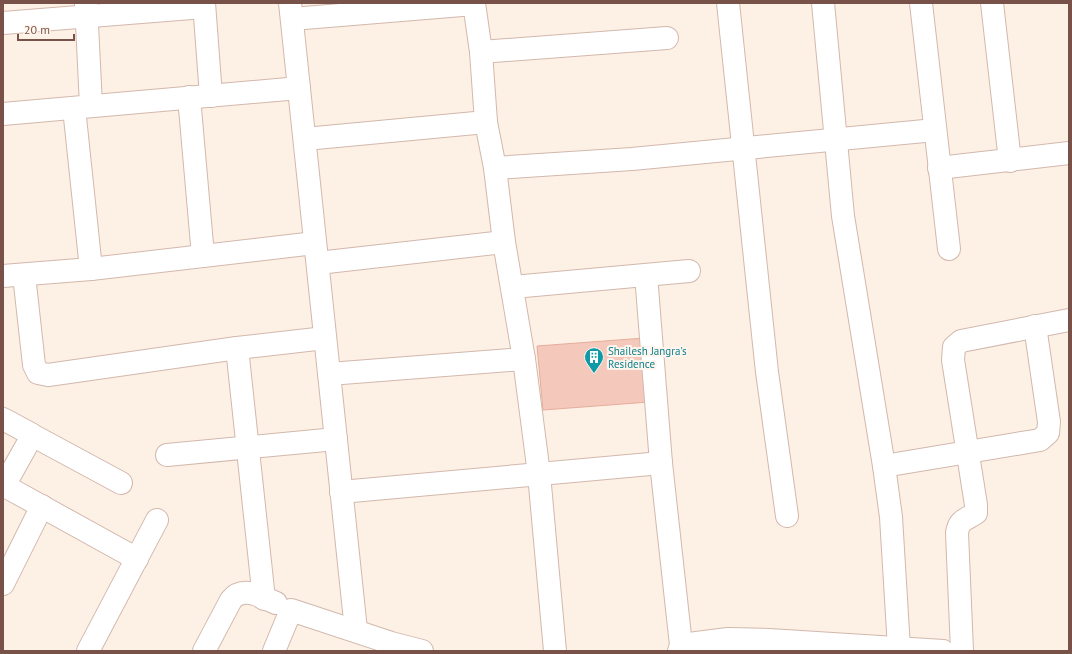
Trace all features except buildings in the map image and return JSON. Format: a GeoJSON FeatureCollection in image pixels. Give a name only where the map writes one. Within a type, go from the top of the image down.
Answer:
{"type":"FeatureCollection","features":[{"type":"Feature","properties":{"kind":"street"},"geometry":{"type":"LineString","coordinates":[[728,3],[767,372],[787,516]]}},
{"type":"Feature","properties":{"kind":"street"},"geometry":{"type":"LineString","coordinates":[[823,3],[843,216],[891,517],[900,648]]}},
{"type":"Feature","properties":{"kind":"street"},"geometry":{"type":"LineString","coordinates":[[921,3],[949,248]]}},
{"type":"Feature","properties":{"kind":"street"},"geometry":{"type":"LineString","coordinates":[[992,3],[1010,161]]}},
{"type":"Feature","properties":{"kind":"street"},"geometry":{"type":"LineString","coordinates":[[356,630],[291,11],[474,4],[481,52],[486,122],[495,168],[504,242],[513,287],[524,359],[539,474],[555,651]]}},
{"type":"Feature","properties":{"kind":"street"},"geometry":{"type":"LineString","coordinates":[[3,23],[86,10],[204,5],[200,97],[203,256]]}},
{"type":"Feature","properties":{"kind":"street"},"geometry":{"type":"LineString","coordinates":[[86,10],[83,107],[91,269]]}},
{"type":"Feature","properties":{"kind":"street"},"geometry":{"type":"LineString","coordinates":[[481,52],[667,38]]}},
{"type":"Feature","properties":{"kind":"street"},"geometry":{"type":"LineString","coordinates":[[3,114],[299,88]]}},
{"type":"Feature","properties":{"kind":"street"},"geometry":{"type":"LineString","coordinates":[[305,138],[486,122]]}},
{"type":"Feature","properties":{"kind":"street"},"geometry":{"type":"LineString","coordinates":[[495,168],[632,158],[935,130]]}},
{"type":"Feature","properties":{"kind":"street"},"geometry":{"type":"LineString","coordinates":[[939,168],[1069,153]]}},
{"type":"Feature","properties":{"kind":"street"},"geometry":{"type":"LineString","coordinates":[[325,338],[237,348],[48,375],[38,373],[34,365],[14,276],[203,256],[317,253],[504,242]]}},
{"type":"Feature","properties":{"kind":"street"},"geometry":{"type":"LineString","coordinates":[[513,287],[689,271]]}},
{"type":"Feature","properties":{"kind":"street"},"geometry":{"type":"LineString","coordinates":[[646,275],[661,463],[680,648],[728,639],[769,640],[816,647],[870,649],[900,648],[943,651]]}},
{"type":"Feature","properties":{"kind":"street"},"geometry":{"type":"LineString","coordinates":[[962,651],[957,533],[958,526],[962,520],[976,513],[976,505],[952,360],[954,347],[961,341],[1069,320]]}},
{"type":"Feature","properties":{"kind":"street"},"geometry":{"type":"LineString","coordinates":[[884,466],[1040,440],[1048,433],[1049,422],[1035,326]]}},
{"type":"Feature","properties":{"kind":"street"},"geometry":{"type":"LineString","coordinates":[[237,348],[264,598]]}},
{"type":"Feature","properties":{"kind":"street"},"geometry":{"type":"LineString","coordinates":[[329,374],[524,359]]}},
{"type":"Feature","properties":{"kind":"street"},"geometry":{"type":"LineString","coordinates":[[3,419],[121,483]]}},
{"type":"Feature","properties":{"kind":"street"},"geometry":{"type":"LineString","coordinates":[[32,435],[4,485],[137,559]]}},
{"type":"Feature","properties":{"kind":"street"},"geometry":{"type":"LineString","coordinates":[[168,455],[336,439]]}},
{"type":"Feature","properties":{"kind":"street"},"geometry":{"type":"LineString","coordinates":[[341,492],[661,463]]}},
{"type":"Feature","properties":{"kind":"street"},"geometry":{"type":"LineString","coordinates":[[3,584],[42,506]]}},
{"type":"Feature","properties":{"kind":"street"},"geometry":{"type":"LineString","coordinates":[[88,651],[157,520]]}},
{"type":"Feature","properties":{"kind":"street"},"geometry":{"type":"LineString","coordinates":[[204,651],[231,600],[236,594],[244,592],[264,598],[292,610],[356,630],[391,643],[422,651]]}},
{"type":"Feature","properties":{"kind":"street"},"geometry":{"type":"LineString","coordinates":[[274,651],[292,610]]}},
{"type":"Feature","properties":{"kind":"place","name":"Shailesh Jangra's Residence"},"geometry":{"type":"Point","coordinates":[594,374]}}]}
